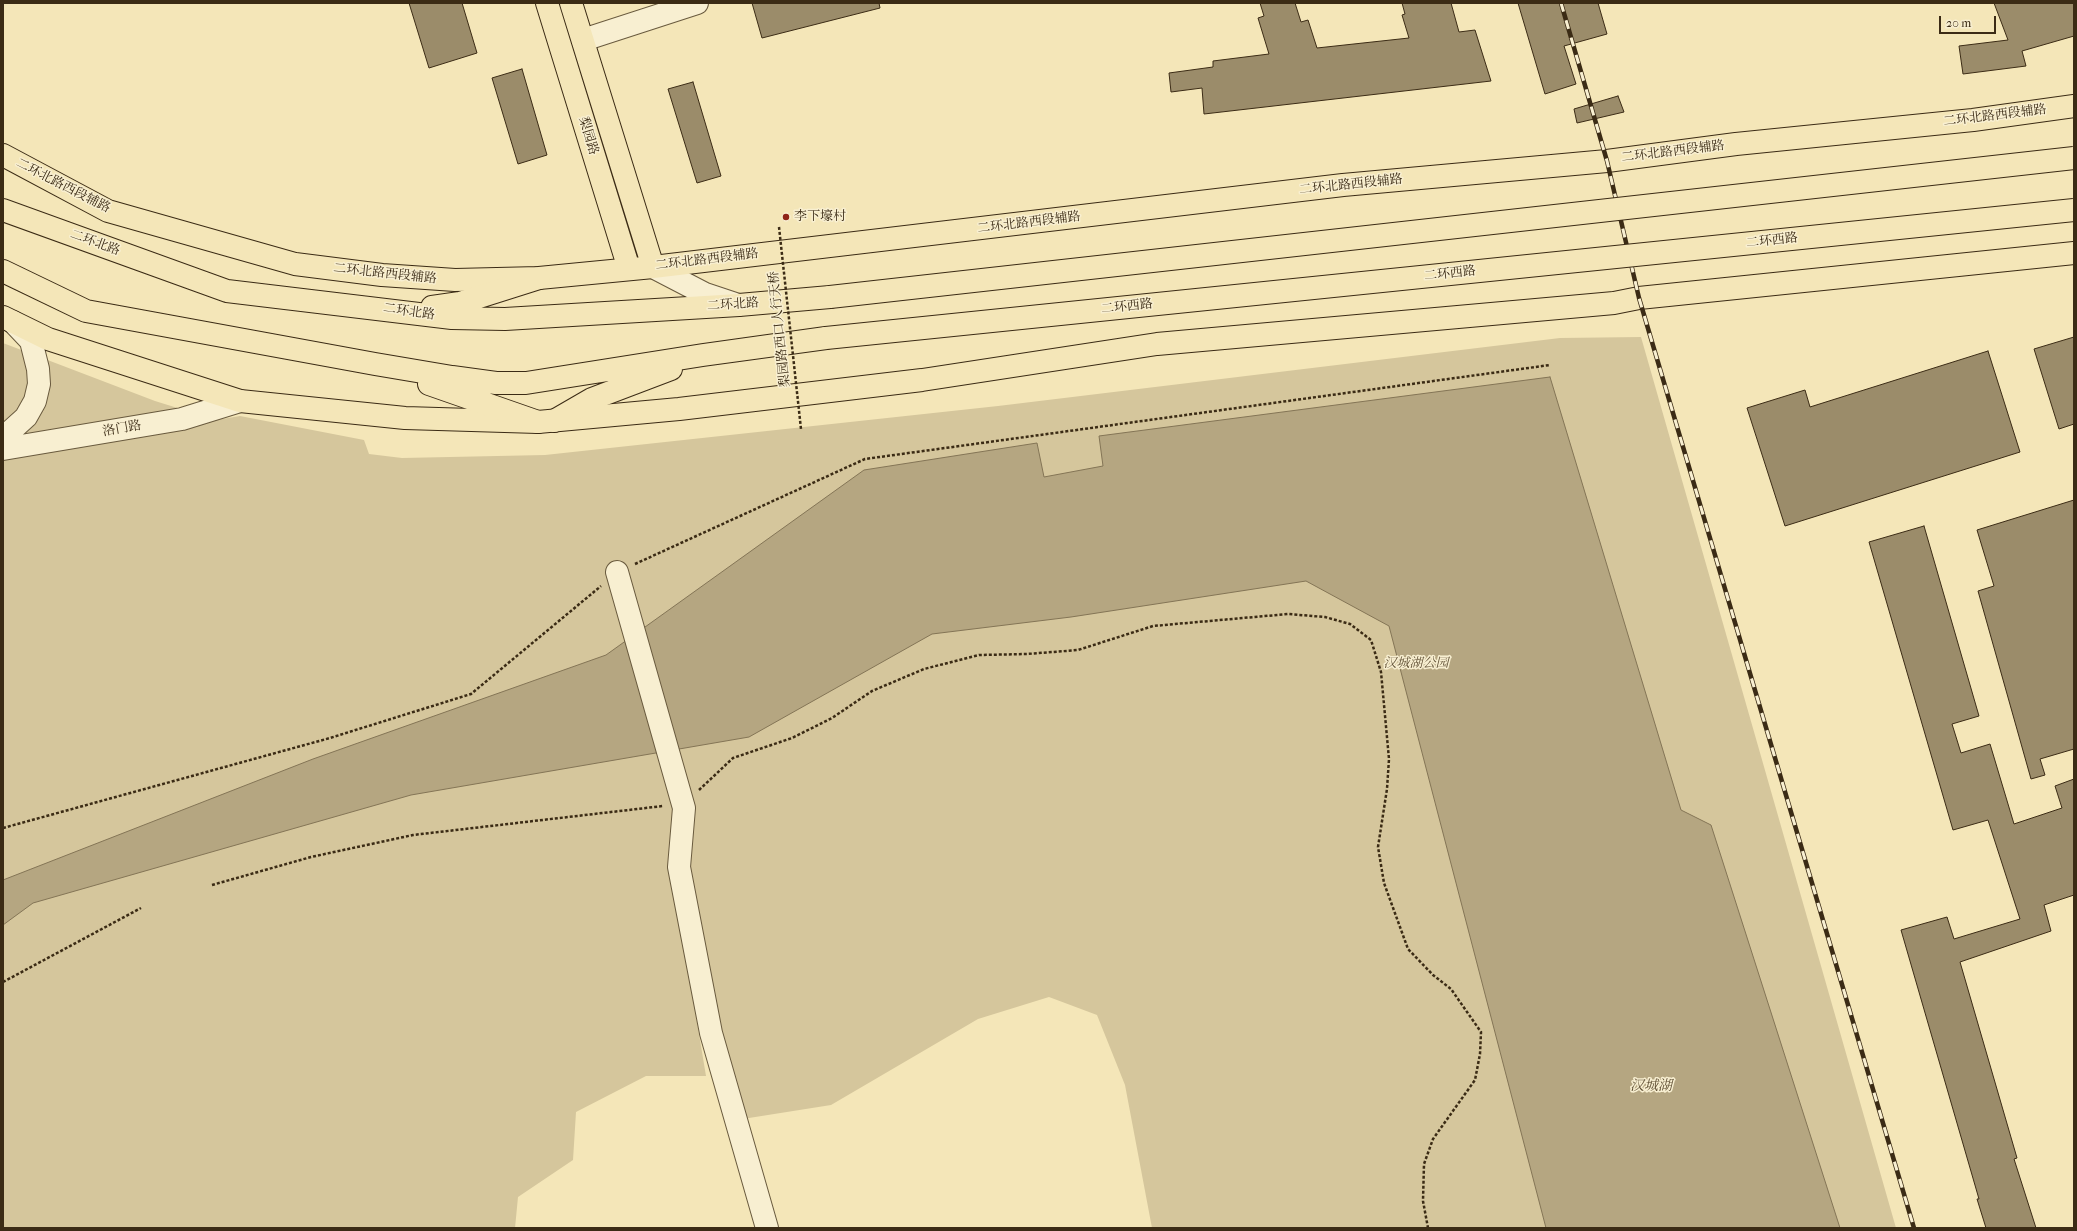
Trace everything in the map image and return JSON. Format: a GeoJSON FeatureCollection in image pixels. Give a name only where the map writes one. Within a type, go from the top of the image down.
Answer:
{"type":"FeatureCollection","features":[{"type":"Feature","properties":{"kind":"main road","name":"梨园路"},"geometry":{"type":"LineString","coordinates":[[547,3],[629,269]]}},
{"type":"Feature","properties":{"kind":"main road","name":"梨园路"},"geometry":{"type":"LineString","coordinates":[[571,3],[653,267]]}},
{"type":"Feature","properties":{"kind":"main road","name":"二环北路西段辅路"},"geometry":{"type":"LineString","coordinates":[[3,155],[108,211],[295,264],[382,275],[455,280],[539,278],[653,267],[791,249],[1037,223],[1343,185],[1607,161],[1744,143],[1974,120],[2074,106]]}},
{"type":"Feature","properties":{"kind":"main road","name":"二环北路"},"geometry":{"type":"LineString","coordinates":[[3,210],[227,291],[401,310],[452,318],[505,319],[739,305],[830,297],[2074,158]]}},
{"type":"Feature","properties":{"kind":"main road","name":"二环西路"},"geometry":{"type":"LineString","coordinates":[[703,355],[826,338],[2074,210]]}},
{"type":"Feature","properties":{"kind":"main road"},"geometry":{"type":"LineString","coordinates":[[8,319],[48,339],[240,401],[405,418],[546,422],[680,409],[922,380],[1157,344],[1614,303],[1639,298],[2074,253]]}},
{"type":"Feature","properties":{"kind":"main road"},"geometry":{"type":"LineString","coordinates":[[3,271],[86,311],[375,364],[496,383],[526,382],[703,355]]}},
{"type":"Feature","properties":{"kind":"main road"},"geometry":{"type":"LineString","coordinates":[[401,310],[460,303],[539,278]]}},
{"type":"Feature","properties":{"kind":"main road"},"geometry":{"type":"LineString","coordinates":[[375,364],[546,422],[592,400],[664,373],[703,355]]}},
{"type":"Feature","properties":{"kind":"street"},"geometry":{"type":"LineString","coordinates":[[583,40],[697,3]]}},
{"type":"Feature","properties":{"kind":"street"},"geometry":{"type":"LineString","coordinates":[[653,267],[705,294],[739,305]]}},
{"type":"Feature","properties":{"kind":"street"},"geometry":{"type":"LineString","coordinates":[[3,438],[26,417],[35,401],[39,384],[38,369],[31,342],[8,319]]}},
{"type":"Feature","properties":{"kind":"street","name":"洛门路"},"geometry":{"type":"LineString","coordinates":[[3,449],[182,419],[240,401]]}},
{"type":"Feature","properties":{"kind":"street"},"geometry":{"type":"LineString","coordinates":[[617,572],[681,799],[679,867],[711,1033],[767,1228]]}},
{"type":"Feature","properties":{"kind":"path","name":"梨园路西口人行天桥"},"geometry":{"type":"LineString","coordinates":[[779,227],[801,429]]}},
{"type":"Feature","properties":{"kind":"path"},"geometry":{"type":"LineString","coordinates":[[3,828],[330,738],[471,694],[617,572],[865,459],[1550,365]]}},
{"type":"Feature","properties":{"kind":"path"},"geometry":{"type":"LineString","coordinates":[[212,885],[311,857],[413,835],[656,805],[681,799],[705,784],[733,758],[792,738],[832,718],[872,691],[924,669],[979,655],[1027,654],[1078,650],[1153,626],[1288,614],[1325,617],[1350,624],[1371,640],[1381,672],[1389,759],[1387,789],[1378,847],[1384,883],[1408,949],[1432,975],[1451,989],[1481,1032],[1480,1054],[1475,1080],[1433,1139],[1424,1164],[1423,1201],[1428,1228]]}},
{"type":"Feature","properties":{"kind":"path"},"geometry":{"type":"LineString","coordinates":[[3,982],[141,908]]}},
{"type":"Feature","properties":{"kind":"green space","name":"汉城湖公园"},"geometry":{"type":"Polygon","coordinates":[[[1641,337],[1896,1228],[1152,1228],[1125,1085],[1097,1015],[1049,997],[978,1019],[831,1105],[730,1121],[695,997],[693,998],[706,1076],[646,1076],[576,1112],[573,1160],[518,1197],[515,1228],[3,1228],[3,343],[155,401],[216,420],[240,416],[364,440],[369,454],[402,458],[545,455],[998,406],[1560,338],[1641,337]]]}},
{"type":"Feature","properties":{"kind":"water","name":"汉城湖"},"geometry":{"type":"Polygon","coordinates":[[[1550,377],[1681,810],[1711,825],[1840,1228],[1546,1228],[1389,626],[1306,581],[1071,617],[932,634],[749,737],[411,795],[33,903],[3,925],[3,880],[313,759],[606,655],[864,470],[1037,443],[1044,477],[1103,466],[1099,436],[1550,377]]]}},
{"type":"Feature","properties":{"kind":"building"},"geometry":{"type":"Polygon","coordinates":[[[409,3],[462,3],[477,53],[429,68],[409,3]]]}},
{"type":"Feature","properties":{"kind":"building"},"geometry":{"type":"Polygon","coordinates":[[[752,3],[879,3],[880,8],[762,38],[752,3]]]}},
{"type":"Feature","properties":{"kind":"building"},"geometry":{"type":"Polygon","coordinates":[[[1260,3],[1295,3],[1301,22],[1308,20],[1317,48],[1409,38],[1402,15],[1405,14],[1402,3],[1451,3],[1459,32],[1475,30],[1491,81],[1204,114],[1202,88],[1171,92],[1169,73],[1213,67],[1213,61],[1269,54],[1258,18],[1264,16],[1260,3]]]}},
{"type":"Feature","properties":{"kind":"building"},"geometry":{"type":"Polygon","coordinates":[[[1518,3],[1598,3],[1607,34],[1564,46],[1576,84],[1545,94],[1518,3]]]}},
{"type":"Feature","properties":{"kind":"building"},"geometry":{"type":"Polygon","coordinates":[[[1994,3],[2074,3],[2074,36],[2022,51],[2026,66],[1963,74],[1959,46],[2008,40],[1994,3]]]}},
{"type":"Feature","properties":{"kind":"building"},"geometry":{"type":"Polygon","coordinates":[[[522,69],[547,155],[518,164],[492,78],[522,69]]]}},
{"type":"Feature","properties":{"kind":"building"},"geometry":{"type":"Polygon","coordinates":[[[693,82],[721,176],[697,183],[668,89],[693,82]]]}},
{"type":"Feature","properties":{"kind":"building"},"geometry":{"type":"Polygon","coordinates":[[[1618,96],[1624,112],[1577,123],[1574,109],[1618,96]]]}},
{"type":"Feature","properties":{"kind":"building"},"geometry":{"type":"Polygon","coordinates":[[[2074,337],[2074,424],[2059,429],[2034,349],[2074,337]]]}},
{"type":"Feature","properties":{"kind":"building"},"geometry":{"type":"Polygon","coordinates":[[[1988,351],[2020,452],[1785,526],[1747,408],[1805,390],[1810,407],[1988,351]]]}},
{"type":"Feature","properties":{"kind":"building"},"geometry":{"type":"Polygon","coordinates":[[[2074,500],[2074,749],[2040,759],[2045,775],[2031,779],[1978,591],[1994,586],[1977,530],[2074,500]]]}},
{"type":"Feature","properties":{"kind":"building"},"geometry":{"type":"Polygon","coordinates":[[[1924,526],[1979,716],[1952,724],[1961,753],[1990,744],[2014,824],[2062,808],[2055,786],[2074,779],[2074,895],[2044,905],[2051,931],[1960,962],[2017,1158],[2014,1159],[2036,1228],[1986,1228],[1977,1199],[1979,1199],[1901,930],[1947,917],[1954,939],[2020,919],[1988,820],[1953,830],[1869,542],[1924,526]]]}},
{"type":"Feature","properties":{"kind":"railway"},"geometry":{"type":"LineString","coordinates":[[1561,3],[1607,161],[1639,298],[1914,1228]]}},
{"type":"Feature","properties":{"kind":"place","name":"李下壕村"},"geometry":{"type":"Point","coordinates":[786,217]}}]}
